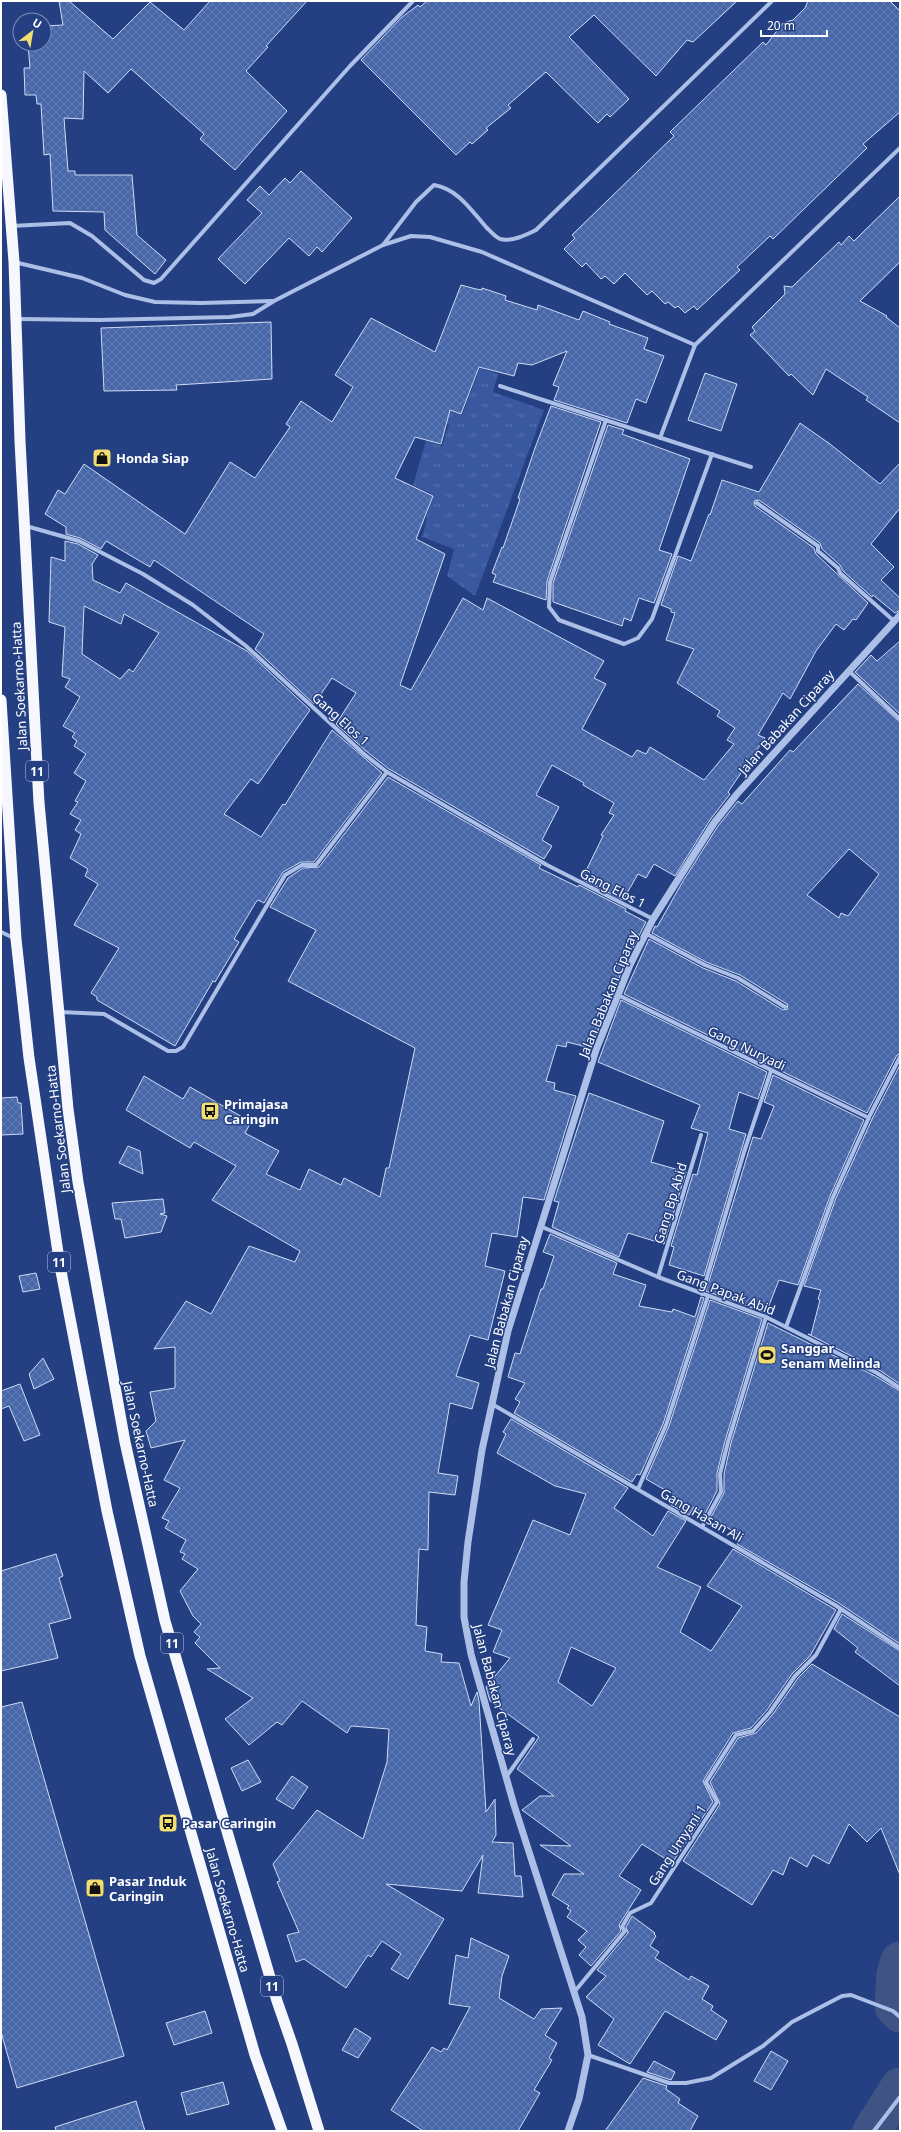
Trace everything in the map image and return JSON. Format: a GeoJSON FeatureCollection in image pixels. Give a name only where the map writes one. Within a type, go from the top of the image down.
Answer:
{"type":"FeatureCollection","features":[{"type":"Feature","properties":{"kind":"highway","name":"Jalan Soekarno-Hatta"},"geometry":{"type":"LineString","coordinates":[[1,95],[14,262],[24,526],[39,803],[59,1012],[78,1182],[126,1442],[165,1622],[277,2001],[319,2131]]}},
{"type":"Feature","properties":{"kind":"highway","name":"Jalan Soekarno-Hatta"},"geometry":{"type":"LineString","coordinates":[[1,700],[16,939],[29,1058],[60,1266],[125,1590],[140,1656],[255,2055],[282,2131]]}},
{"type":"Feature","properties":{"kind":"street"},"geometry":{"type":"LineString","coordinates":[[10,226],[70,223],[92,236],[144,280],[154,283],[162,279],[350,66],[413,1]]}},
{"type":"Feature","properties":{"kind":"street"},"geometry":{"type":"LineString","coordinates":[[383,245],[416,202],[434,185],[444,187],[455,192],[492,234],[501,239],[520,238],[536,230],[772,1]]}},
{"type":"Feature","properties":{"kind":"street"},"geometry":{"type":"LineString","coordinates":[[660,438],[695,345],[900,148]]}},
{"type":"Feature","properties":{"kind":"street"},"geometry":{"type":"LineString","coordinates":[[16,319],[51,321],[230,317],[253,314],[274,301],[383,245],[411,236],[430,237],[482,252],[695,345]]}},
{"type":"Feature","properties":{"kind":"street"},"geometry":{"type":"LineString","coordinates":[[14,262],[82,278],[125,295],[155,302],[201,303],[274,301]]}},
{"type":"Feature","properties":{"kind":"street"},"geometry":{"type":"LineString","coordinates":[[500,386],[751,467]]}},
{"type":"Feature","properties":{"kind":"street"},"geometry":{"type":"LineString","coordinates":[[606,420],[550,582],[549,607],[559,620],[624,644],[638,638],[652,619],[712,454]]}},
{"type":"Feature","properties":{"kind":"street"},"geometry":{"type":"LineString","coordinates":[[757,503],[818,546],[818,551],[838,568],[840,573],[894,621]]}},
{"type":"Feature","properties":{"kind":"street","name":"Gang Elos 1"},"geometry":{"type":"LineString","coordinates":[[24,526],[79,542],[143,574],[193,605],[246,646],[364,754],[387,772],[547,865],[653,919]]}},
{"type":"Feature","properties":{"kind":"street","name":"Jalan Babakan Ciparay"},"geometry":{"type":"LineString","coordinates":[[568,2131],[579,2099],[588,2055],[582,2017],[506,1777],[471,1654],[464,1617],[464,1582],[474,1494],[492,1403],[508,1330],[596,1050],[617,994],[645,933],[714,823],[771,756],[900,615]]}},
{"type":"Feature","properties":{"kind":"street"},"geometry":{"type":"LineString","coordinates":[[849,671],[900,719]]}},
{"type":"Feature","properties":{"kind":"street"},"geometry":{"type":"LineString","coordinates":[[59,1012],[104,1014],[168,1051],[176,1051],[183,1047],[284,875],[302,865],[316,865],[387,772]]}},
{"type":"Feature","properties":{"kind":"street"},"geometry":{"type":"LineString","coordinates":[[1,932],[16,939]]}},
{"type":"Feature","properties":{"kind":"street"},"geometry":{"type":"LineString","coordinates":[[645,933],[705,965],[738,978],[785,1007]]}},
{"type":"Feature","properties":{"kind":"street","name":"Gang Nuryadi"},"geometry":{"type":"LineString","coordinates":[[617,994],[869,1118]]}},
{"type":"Feature","properties":{"kind":"street"},"geometry":{"type":"LineString","coordinates":[[786,1327],[833,1197],[869,1118],[900,1057]]}},
{"type":"Feature","properties":{"kind":"street"},"geometry":{"type":"LineString","coordinates":[[702,1294],[744,1152],[771,1071]]}},
{"type":"Feature","properties":{"kind":"street","name":"Gang Bp Abid"},"geometry":{"type":"LineString","coordinates":[[658,1277],[701,1135]]}},
{"type":"Feature","properties":{"kind":"street","name":"Gang Papak Abid"},"geometry":{"type":"LineString","coordinates":[[540,1226],[658,1277],[766,1317],[877,1373],[900,1388]]}},
{"type":"Feature","properties":{"kind":"street"},"geometry":{"type":"LineString","coordinates":[[638,1489],[666,1425],[708,1296]]}},
{"type":"Feature","properties":{"kind":"street"},"geometry":{"type":"LineString","coordinates":[[702,1527],[722,1492],[720,1474],[728,1442],[766,1317]]}},
{"type":"Feature","properties":{"kind":"street","name":"Gang Hasan Ali"},"geometry":{"type":"LineString","coordinates":[[492,1403],[841,1609],[900,1648]]}},
{"type":"Feature","properties":{"kind":"street","name":"Gang Umyani 1"},"geometry":{"type":"LineString","coordinates":[[575,1991],[625,1931],[622,1927],[630,1913],[651,1903],[697,1834],[717,1802],[706,1782],[736,1734],[753,1731],[770,1712],[795,1676],[816,1655],[841,1609]]}},
{"type":"Feature","properties":{"kind":"street"},"geometry":{"type":"LineString","coordinates":[[506,1777],[533,1739]]}},
{"type":"Feature","properties":{"kind":"street"},"geometry":{"type":"LineString","coordinates":[[588,2055],[669,2083],[686,2083],[711,2078],[763,2046],[792,2022],[842,1996],[851,1996],[893,2011],[900,2017]]}},
{"type":"Feature","properties":{"kind":"street"},"geometry":{"type":"LineString","coordinates":[[874,2131],[900,2097]]}},
{"type":"Feature","properties":{"kind":"green space"},"geometry":{"type":"Polygon","coordinates":[[[480,368],[498,374],[493,392],[544,410],[475,596],[447,576],[454,549],[422,537],[426,518],[434,495],[413,485],[426,441],[442,446],[449,424],[427,416],[431,405],[462,415],[480,368]]]}},
{"type":"Feature","properties":{"kind":"building"},"geometry":{"type":"Polygon","coordinates":[[[59,1],[69,1],[113,39],[150,2],[184,30],[210,1],[307,1],[266,46],[268,47],[246,71],[287,111],[235,170],[200,139],[204,134],[131,69],[108,93],[84,71],[83,119],[64,118],[68,171],[75,171],[75,175],[132,175],[137,235],[166,260],[155,274],[105,230],[104,212],[53,211],[50,154],[44,155],[41,104],[37,104],[36,95],[25,95],[24,68],[30,68],[29,52],[52,52],[52,26],[63,25],[59,1]]]}},
{"type":"Feature","properties":{"kind":"building"},"geometry":{"type":"Polygon","coordinates":[[[427,1],[737,1],[693,42],[687,40],[656,76],[594,15],[569,37],[629,99],[610,117],[607,114],[598,123],[546,72],[508,105],[511,108],[486,128],[488,130],[472,144],[470,142],[456,155],[361,60],[402,17],[418,5],[420,7],[427,1]]]}},
{"type":"Feature","properties":{"kind":"building"},"geometry":{"type":"Polygon","coordinates":[[[808,1],[890,1],[900,11],[900,112],[863,144],[867,148],[773,239],[770,236],[737,267],[740,270],[697,310],[694,306],[685,313],[678,306],[675,308],[668,302],[665,304],[652,291],[647,295],[625,273],[614,284],[605,276],[601,279],[586,263],[582,267],[564,249],[575,238],[572,235],[674,136],[670,132],[763,42],[766,45],[783,23],[793,20],[805,8],[808,1]]]}},
{"type":"Feature","properties":{"kind":"building"},"geometry":{"type":"Polygon","coordinates":[[[301,171],[352,218],[322,252],[317,247],[309,256],[289,238],[245,284],[218,259],[262,213],[247,200],[260,186],[269,195],[285,178],[290,183],[301,171]]]}},
{"type":"Feature","properties":{"kind":"building"},"geometry":{"type":"Polygon","coordinates":[[[900,196],[900,262],[860,301],[887,316],[886,317],[900,328],[900,423],[866,400],[868,397],[826,369],[813,395],[791,374],[789,376],[750,335],[755,331],[752,327],[785,294],[784,286],[792,287],[839,242],[841,245],[849,236],[854,241],[900,196]]]}},
{"type":"Feature","properties":{"kind":"building"},"geometry":{"type":"Polygon","coordinates":[[[461,285],[482,290],[482,288],[506,296],[505,300],[537,310],[538,305],[579,320],[583,311],[610,322],[609,324],[648,338],[644,349],[664,356],[646,403],[636,399],[627,423],[554,400],[559,387],[553,385],[567,351],[532,365],[518,363],[514,376],[479,367],[461,414],[450,410],[441,444],[415,437],[395,478],[433,496],[416,539],[445,554],[400,685],[411,690],[463,598],[483,610],[487,598],[604,661],[594,678],[606,684],[582,729],[632,757],[637,750],[646,754],[650,747],[704,780],[734,744],[727,740],[735,728],[717,716],[720,711],[677,683],[694,649],[666,640],[675,613],[671,612],[671,609],[661,605],[678,556],[691,561],[709,514],[710,515],[722,480],[759,492],[800,423],[830,444],[880,484],[900,463],[900,508],[871,544],[894,567],[881,580],[900,598],[900,610],[895,613],[873,595],[872,597],[843,571],[840,565],[822,549],[820,543],[759,500],[754,501],[755,506],[814,548],[816,554],[868,603],[856,620],[853,619],[844,630],[836,624],[816,651],[790,699],[783,693],[758,735],[765,738],[728,792],[730,794],[710,820],[675,876],[654,864],[646,878],[638,874],[623,900],[582,879],[603,836],[601,835],[614,815],[609,813],[614,803],[583,785],[584,783],[552,765],[536,795],[559,807],[542,840],[552,846],[544,859],[389,769],[366,751],[336,724],[356,693],[332,678],[314,704],[255,649],[264,634],[154,560],[150,567],[106,541],[101,549],[80,538],[66,534],[66,527],[45,514],[58,490],[65,494],[84,464],[185,534],[230,462],[255,478],[290,427],[286,424],[301,401],[332,422],[353,387],[335,375],[371,318],[435,352],[461,285]]]}},
{"type":"Feature","properties":{"kind":"building"},"geometry":{"type":"Polygon","coordinates":[[[271,322],[272,379],[176,385],[177,390],[104,391],[101,328],[271,322]]]}},
{"type":"Feature","properties":{"kind":"building"},"geometry":{"type":"Polygon","coordinates":[[[705,373],[737,384],[721,431],[688,420],[705,373]]]}},
{"type":"Feature","properties":{"kind":"building"},"geometry":{"type":"Polygon","coordinates":[[[551,406],[601,422],[547,581],[546,600],[493,582],[496,575],[492,573],[502,547],[503,548],[520,499],[518,498],[551,406]]]}},
{"type":"Feature","properties":{"kind":"building"},"geometry":{"type":"Polygon","coordinates":[[[608,425],[624,430],[622,434],[690,459],[659,550],[672,554],[654,603],[639,598],[631,621],[624,618],[622,626],[553,602],[553,583],[608,425]]]}},
{"type":"Feature","properties":{"kind":"building"},"geometry":{"type":"Polygon","coordinates":[[[65,541],[78,544],[98,555],[92,564],[93,580],[120,593],[126,583],[247,651],[310,710],[258,784],[251,779],[224,814],[261,837],[283,804],[285,805],[332,730],[382,773],[314,862],[301,862],[283,872],[264,903],[258,900],[256,902],[234,939],[239,942],[215,982],[213,981],[175,1046],[97,1000],[97,997],[91,993],[119,948],[74,925],[98,884],[85,876],[88,869],[70,858],[81,834],[75,830],[81,820],[70,814],[78,802],[75,801],[86,781],[74,773],[86,754],[74,746],[77,741],[72,737],[75,733],[63,726],[80,697],[65,687],[70,679],[62,676],[65,627],[49,622],[51,557],[65,561],[65,541]],[[84,606],[82,654],[120,679],[129,669],[133,672],[159,633],[124,614],[121,624],[84,606]]]}},
{"type":"Feature","properties":{"kind":"building"},"geometry":{"type":"Polygon","coordinates":[[[900,641],[900,714],[855,672],[871,655],[877,661],[900,641]]]}},
{"type":"Feature","properties":{"kind":"building"},"geometry":{"type":"Polygon","coordinates":[[[858,684],[900,722],[900,1054],[897,1055],[867,1113],[624,994],[649,939],[703,968],[736,981],[783,1010],[788,1009],[787,1004],[740,975],[706,962],[652,933],[718,826],[738,801],[742,804],[790,750],[793,752],[858,684]],[[849,849],[807,895],[839,918],[841,913],[848,916],[879,874],[849,849]]]}},
{"type":"Feature","properties":{"kind":"building"},"geometry":{"type":"Polygon","coordinates":[[[388,777],[541,865],[539,868],[578,887],[579,885],[626,909],[625,911],[646,922],[625,963],[591,1048],[567,1042],[566,1047],[557,1045],[546,1081],[555,1083],[554,1090],[576,1096],[544,1200],[523,1197],[517,1237],[492,1233],[485,1266],[505,1271],[488,1340],[470,1335],[456,1376],[479,1383],[472,1409],[450,1403],[438,1473],[458,1476],[455,1495],[429,1492],[428,1550],[419,1549],[416,1625],[427,1627],[425,1651],[442,1654],[441,1662],[459,1663],[471,1706],[477,1692],[479,1701],[486,1812],[495,1799],[496,1835],[492,1842],[513,1843],[515,1876],[521,1876],[523,1897],[478,1893],[483,1855],[462,1891],[386,1884],[444,1919],[408,1979],[391,1969],[401,1954],[382,1941],[371,1957],[368,1955],[346,1988],[304,1959],[296,1962],[287,1935],[299,1932],[277,1882],[280,1881],[273,1864],[317,1810],[363,1839],[387,1762],[389,1729],[351,1726],[347,1733],[302,1701],[282,1725],[277,1722],[249,1745],[225,1719],[253,1698],[207,1669],[220,1668],[195,1643],[200,1637],[194,1632],[201,1624],[193,1616],[180,1591],[198,1569],[182,1559],[185,1554],[180,1552],[186,1540],[165,1528],[169,1521],[162,1518],[180,1488],[164,1480],[185,1440],[151,1448],[146,1431],[156,1421],[150,1392],[175,1388],[175,1347],[154,1349],[186,1301],[211,1314],[249,1246],[295,1262],[300,1251],[212,1200],[236,1166],[194,1142],[190,1148],[126,1110],[144,1076],[183,1099],[190,1087],[251,1122],[245,1133],[279,1151],[266,1174],[300,1190],[309,1169],[341,1185],[344,1178],[380,1197],[386,1168],[389,1168],[415,1048],[288,981],[316,930],[270,907],[288,878],[303,868],[319,867],[388,777]]]}},
{"type":"Feature","properties":{"kind":"building"},"geometry":{"type":"Polygon","coordinates":[[[621,1000],[767,1072],[758,1099],[739,1092],[729,1129],[746,1134],[704,1276],[669,1265],[674,1247],[671,1246],[693,1174],[697,1175],[708,1133],[691,1128],[700,1105],[598,1062],[621,1000]]]}},
{"type":"Feature","properties":{"kind":"building"},"geometry":{"type":"Polygon","coordinates":[[[900,1065],[900,1384],[879,1370],[808,1334],[811,1335],[821,1290],[804,1286],[836,1198],[873,1117],[900,1065]]]}},
{"type":"Feature","properties":{"kind":"building"},"geometry":{"type":"Polygon","coordinates":[[[773,1075],[864,1120],[830,1196],[798,1285],[779,1280],[766,1313],[706,1291],[753,1137],[761,1139],[774,1106],[764,1102],[773,1075]]]}},
{"type":"Feature","properties":{"kind":"building"},"geometry":{"type":"Polygon","coordinates":[[[589,1093],[664,1121],[651,1162],[686,1172],[664,1244],[628,1233],[619,1257],[552,1227],[559,1202],[554,1201],[589,1093]]]}},
{"type":"Feature","properties":{"kind":"building"},"geometry":{"type":"Polygon","coordinates":[[[17,1097],[18,1103],[21,1103],[23,1134],[1,1135],[1,1098],[17,1097]]]}},
{"type":"Feature","properties":{"kind":"building"},"geometry":{"type":"Polygon","coordinates":[[[128,1146],[140,1151],[143,1174],[119,1163],[128,1146]]]}},
{"type":"Feature","properties":{"kind":"building"},"geometry":{"type":"Polygon","coordinates":[[[163,1199],[165,1213],[160,1214],[167,1216],[161,1232],[125,1238],[121,1219],[115,1219],[112,1203],[163,1199]]]}},
{"type":"Feature","properties":{"kind":"building"},"geometry":{"type":"Polygon","coordinates":[[[550,1234],[617,1263],[613,1274],[646,1285],[639,1306],[672,1312],[673,1309],[695,1317],[701,1297],[704,1298],[663,1424],[640,1475],[637,1474],[632,1482],[514,1413],[520,1402],[515,1399],[525,1383],[508,1377],[515,1353],[520,1354],[541,1289],[543,1289],[554,1256],[543,1252],[550,1234]]]}},
{"type":"Feature","properties":{"kind":"building"},"geometry":{"type":"Polygon","coordinates":[[[36,1273],[40,1289],[23,1292],[19,1276],[36,1273]]]}},
{"type":"Feature","properties":{"kind":"building"},"geometry":{"type":"Polygon","coordinates":[[[710,1300],[762,1319],[725,1441],[717,1473],[717,1491],[705,1514],[694,1507],[689,1515],[671,1505],[677,1497],[646,1479],[669,1426],[710,1300]]]}},
{"type":"Feature","properties":{"kind":"building"},"geometry":{"type":"Polygon","coordinates":[[[768,1323],[875,1376],[900,1391],[900,1644],[837,1602],[737,1544],[742,1537],[711,1517],[724,1493],[724,1474],[731,1443],[768,1323]]]}},
{"type":"Feature","properties":{"kind":"building"},"geometry":{"type":"Polygon","coordinates":[[[43,1358],[54,1379],[34,1389],[29,1374],[43,1358]]]}},
{"type":"Feature","properties":{"kind":"building"},"geometry":{"type":"Polygon","coordinates":[[[20,1384],[40,1435],[24,1441],[9,1406],[1,1409],[1,1391],[20,1384]]]}},
{"type":"Feature","properties":{"kind":"building"},"geometry":{"type":"Polygon","coordinates":[[[511,1419],[628,1488],[614,1508],[653,1536],[668,1511],[686,1521],[657,1567],[701,1587],[680,1632],[711,1651],[742,1606],[707,1586],[733,1549],[836,1610],[810,1656],[792,1674],[767,1710],[751,1728],[733,1733],[703,1781],[713,1802],[672,1863],[642,1844],[619,1876],[641,1890],[619,1925],[621,1931],[591,1966],[579,1955],[586,1947],[578,1940],[587,1931],[567,1917],[571,1911],[567,1908],[569,1906],[552,1895],[564,1874],[584,1874],[540,1845],[571,1846],[522,1810],[540,1796],[554,1796],[517,1769],[539,1737],[490,1701],[486,1687],[510,1658],[493,1652],[502,1630],[488,1625],[533,1520],[570,1535],[586,1494],[555,1486],[497,1453],[506,1434],[503,1432],[511,1419]],[[571,1647],[558,1682],[592,1706],[616,1668],[571,1647]]]}},
{"type":"Feature","properties":{"kind":"building"},"geometry":{"type":"Polygon","coordinates":[[[56,1554],[63,1576],[59,1578],[71,1618],[49,1624],[58,1658],[1,1671],[1,1571],[56,1554]]]}},
{"type":"Feature","properties":{"kind":"building"},"geometry":{"type":"Polygon","coordinates":[[[842,1614],[900,1651],[900,1686],[855,1652],[858,1648],[834,1629],[842,1614]]]}},
{"type":"Feature","properties":{"kind":"building"},"geometry":{"type":"Polygon","coordinates":[[[812,1664],[900,1717],[900,1875],[881,1828],[867,1842],[849,1824],[829,1864],[813,1855],[807,1867],[790,1857],[783,1875],[773,1870],[752,1905],[683,1861],[720,1804],[710,1782],[738,1738],[756,1733],[773,1714],[798,1678],[812,1664]]]}},
{"type":"Feature","properties":{"kind":"building"},"geometry":{"type":"Polygon","coordinates":[[[22,1702],[124,2056],[17,2088],[1,2032],[1,1707],[22,1702]]]}},
{"type":"Feature","properties":{"kind":"building"},"geometry":{"type":"Polygon","coordinates":[[[248,1760],[261,1782],[242,1791],[231,1768],[248,1760]]]}},
{"type":"Feature","properties":{"kind":"building"},"geometry":{"type":"Polygon","coordinates":[[[292,1776],[308,1787],[293,1809],[276,1799],[292,1776]]]}},
{"type":"Feature","properties":{"kind":"building"},"geometry":{"type":"Polygon","coordinates":[[[632,1916],[655,1933],[654,1934],[656,1936],[650,1946],[659,1952],[655,1958],[689,1980],[691,1976],[709,1986],[702,1999],[713,2006],[711,2010],[727,2021],[716,2040],[665,2011],[630,2064],[598,2045],[614,2019],[586,1997],[606,1976],[597,1970],[628,1933],[626,1927],[632,1916]]]}},
{"type":"Feature","properties":{"kind":"building"},"geometry":{"type":"Polygon","coordinates":[[[471,1938],[509,1956],[502,1976],[499,1998],[534,2019],[541,2009],[562,2008],[545,2035],[557,2043],[549,2058],[552,2060],[534,2090],[540,2093],[518,2131],[423,2131],[391,2110],[432,2047],[441,2052],[444,2048],[447,2050],[470,2007],[449,2004],[456,1955],[468,1958],[471,1938]]]}},
{"type":"Feature","properties":{"kind":"building"},"geometry":{"type":"Polygon","coordinates":[[[205,2011],[212,2033],[174,2045],[166,2023],[205,2011]]]}},
{"type":"Feature","properties":{"kind":"building"},"geometry":{"type":"Polygon","coordinates":[[[355,2028],[371,2038],[358,2058],[342,2050],[355,2028]]]}},
{"type":"Feature","properties":{"kind":"building"},"geometry":{"type":"Polygon","coordinates":[[[771,2051],[788,2061],[771,2090],[754,2081],[771,2051]]]}},
{"type":"Feature","properties":{"kind":"building"},"geometry":{"type":"Polygon","coordinates":[[[654,2061],[675,2072],[671,2080],[647,2072],[654,2061]]]}},
{"type":"Feature","properties":{"kind":"building"},"geometry":{"type":"Polygon","coordinates":[[[643,2078],[667,2086],[666,2089],[680,2099],[678,2103],[698,2116],[690,2131],[605,2131],[643,2078]]]}},
{"type":"Feature","properties":{"kind":"building"},"geometry":{"type":"Polygon","coordinates":[[[223,2082],[229,2104],[187,2115],[181,2093],[223,2082]]]}},
{"type":"Feature","properties":{"kind":"building"},"geometry":{"type":"Polygon","coordinates":[[[136,2101],[145,2131],[56,2131],[55,2127],[136,2101]]]}},
{"type":"Feature","properties":{"kind":"waterway"},"geometry":{"type":"LineString","coordinates":[[900,1961],[896,1974],[894,2006],[900,2013]]}},
{"type":"Feature","properties":{"kind":"waterway"},"geometry":{"type":"LineString","coordinates":[[872,2131],[900,2087]]}},
{"type":"Feature","properties":{"kind":"place","name":"Honda Siap"},"geometry":{"type":"Point","coordinates":[102,458]}},
{"type":"Feature","properties":{"kind":"place","name":"Primajasa Caringin"},"geometry":{"type":"Point","coordinates":[210,1111]}},
{"type":"Feature","properties":{"kind":"place","name":"Sanggar Senam Melinda"},"geometry":{"type":"Point","coordinates":[767,1355]}},
{"type":"Feature","properties":{"kind":"place","name":"Pasar Caringin"},"geometry":{"type":"Point","coordinates":[168,1823]}},
{"type":"Feature","properties":{"kind":"place","name":"Pasar Induk Caringin"},"geometry":{"type":"Point","coordinates":[95,1888]}}]}
